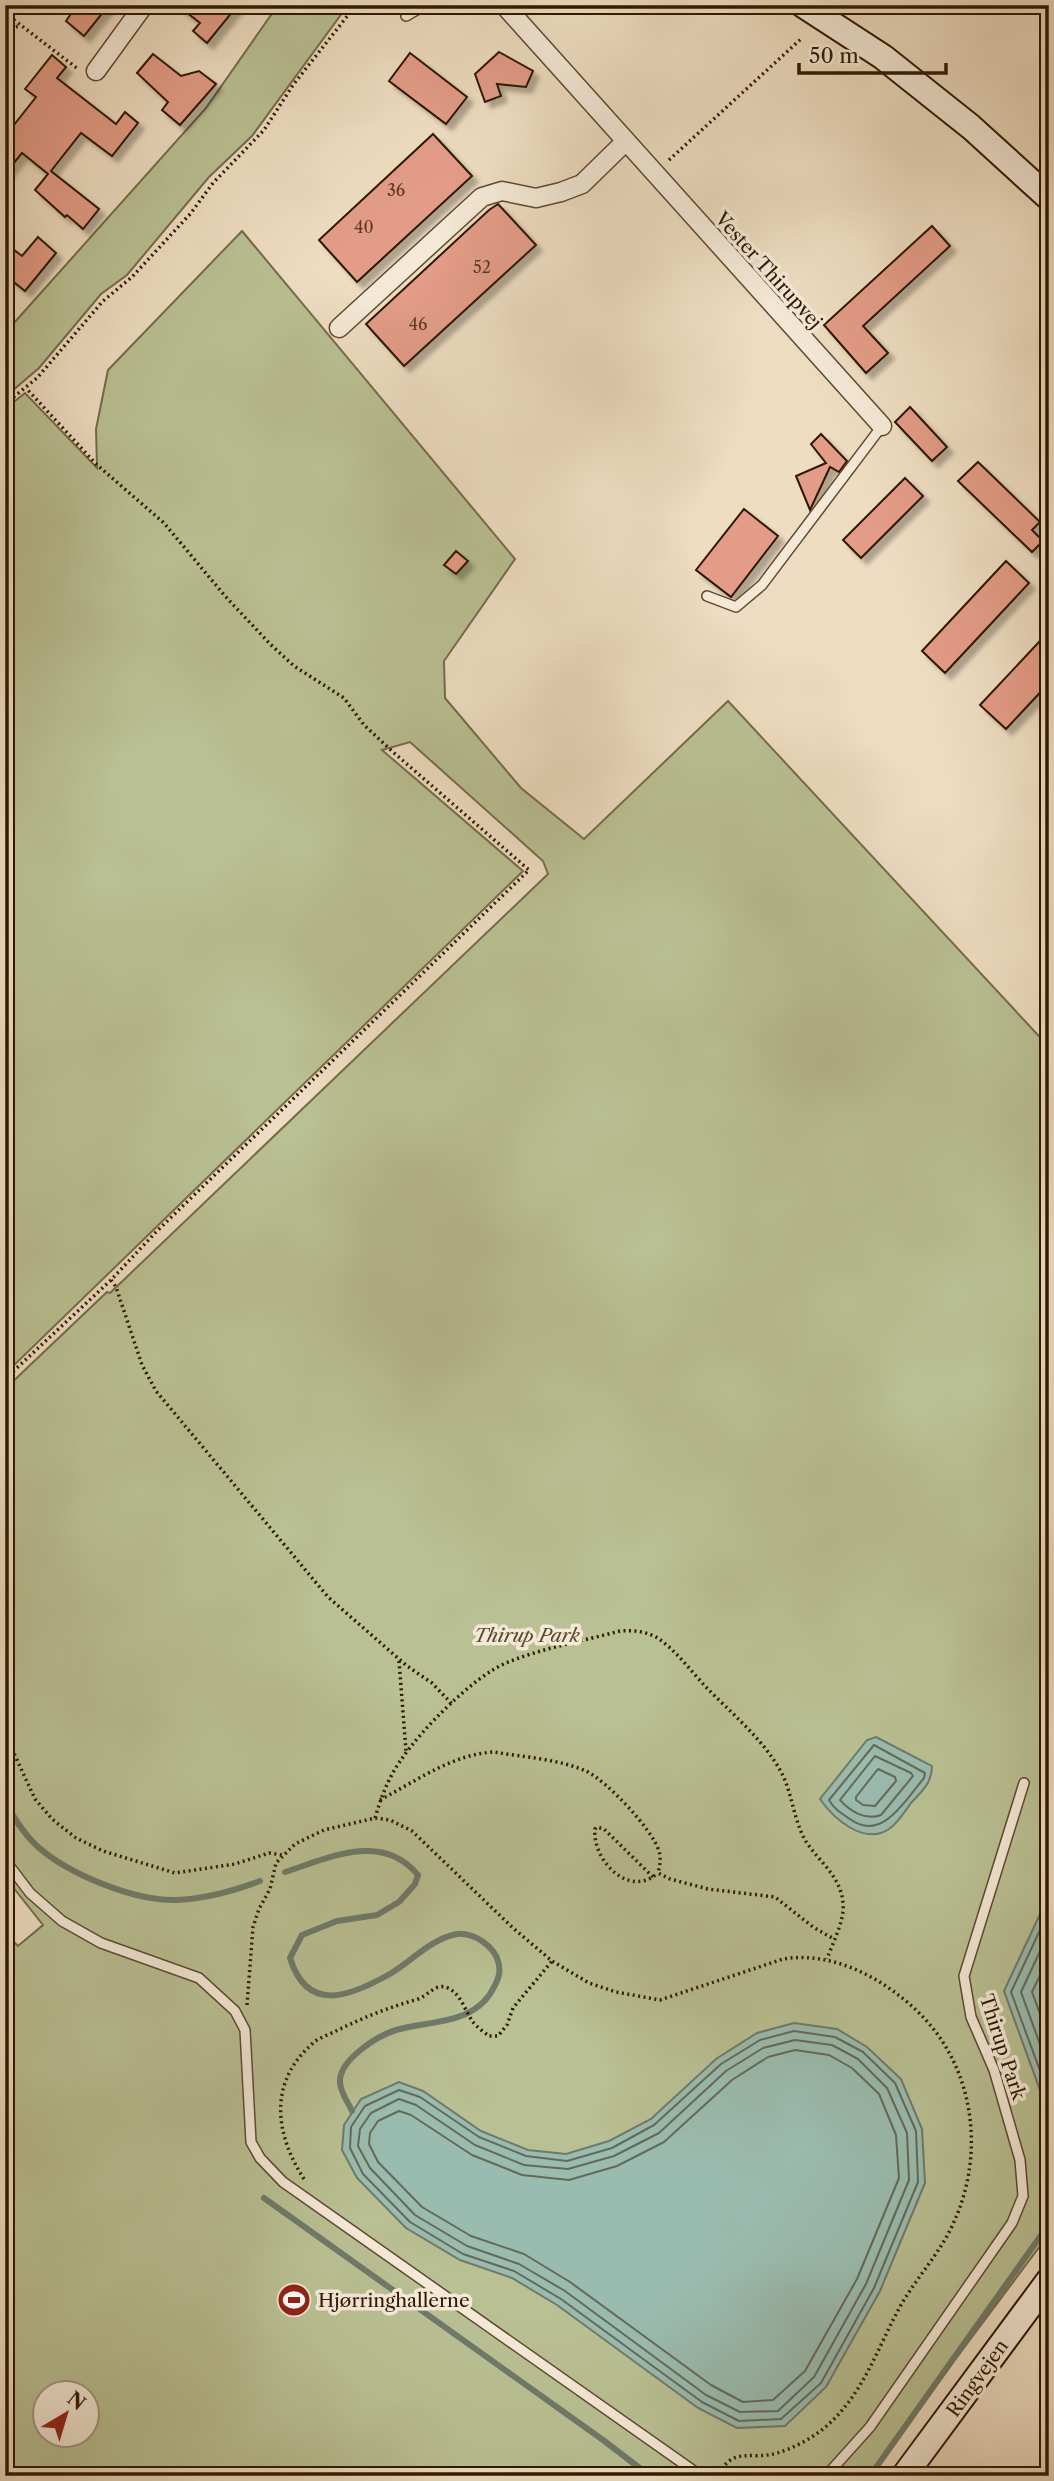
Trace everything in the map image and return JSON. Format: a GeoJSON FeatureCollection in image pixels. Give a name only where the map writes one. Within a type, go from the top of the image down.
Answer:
{"type":"FeatureCollection","features":[{"type":"Feature","properties":{"kind":"street"},"geometry":{"type":"LineString","coordinates":[[96,71],[144,5]]}},
{"type":"Feature","properties":{"kind":"street","name":"Vester Thirupvej"},"geometry":{"type":"LineString","coordinates":[[504,5],[882,426]]}},
{"type":"Feature","properties":{"kind":"street"},"geometry":{"type":"LineString","coordinates":[[803,5],[883,57],[971,127],[1049,198]]}},
{"type":"Feature","properties":{"kind":"street"},"geometry":{"type":"LineString","coordinates":[[339,328],[482,197],[502,191],[536,198],[582,184],[626,141]]}},
{"type":"Feature","properties":{"kind":"street","name":"Ringvejen"},"geometry":{"type":"LineString","coordinates":[[904,2476],[1049,2280]]}},
{"type":"Feature","properties":{"kind":"lane"},"geometry":{"type":"LineString","coordinates":[[406,16],[425,5]]}},
{"type":"Feature","properties":{"kind":"lane"},"geometry":{"type":"LineString","coordinates":[[707,596],[736,607],[762,585],[882,426]]}},
{"type":"Feature","properties":{"kind":"lane","name":"Thirup Park"},"geometry":{"type":"LineString","coordinates":[[826,2476],[870,2427],[1012,2223],[1023,2196],[1020,2160],[994,2070],[971,2017],[964,1976],[1024,1783]]}},
{"type":"Feature","properties":{"kind":"lane"},"geometry":{"type":"LineString","coordinates":[[5,1860],[30,1893],[62,1921],[101,1943],[199,1978],[235,2011],[245,2030],[251,2142],[260,2158],[283,2182],[701,2476]]}},
{"type":"Feature","properties":{"kind":"path"},"geometry":{"type":"LineString","coordinates":[[5,404],[26,388],[103,300],[132,277],[191,213],[213,183],[264,130],[299,78],[356,5]]}},
{"type":"Feature","properties":{"kind":"path"},"geometry":{"type":"LineString","coordinates":[[5,13],[74,67],[96,71]]}},
{"type":"Feature","properties":{"kind":"path"},"geometry":{"type":"LineString","coordinates":[[5,29],[22,26]]}},
{"type":"Feature","properties":{"kind":"path"},"geometry":{"type":"LineString","coordinates":[[654,173],[803,38]]}},
{"type":"Feature","properties":{"kind":"path"},"geometry":{"type":"LineString","coordinates":[[5,1379],[111,1280],[156,1232],[529,870],[393,752],[364,725],[344,698],[293,666],[270,644],[225,596],[164,523],[96,464],[26,388]]}},
{"type":"Feature","properties":{"kind":"path"},"geometry":{"type":"LineString","coordinates":[[111,1280],[116,1287],[142,1365],[156,1391],[328,1597],[399,1659],[432,1683],[452,1704]]}},
{"type":"Feature","properties":{"kind":"path"},"geometry":{"type":"LineString","coordinates":[[374,1818],[388,1781],[407,1753],[479,1679],[520,1658],[620,1631],[635,1630],[659,1639],[767,1751],[780,1770],[805,1839],[830,1871],[844,1903],[827,1960]]}},
{"type":"Feature","properties":{"kind":"path"},"geometry":{"type":"LineString","coordinates":[[399,1659],[407,1753]]}},
{"type":"Feature","properties":{"kind":"path"},"geometry":{"type":"LineString","coordinates":[[5,1734],[34,1799],[51,1819],[76,1838],[103,1851],[175,1873],[235,1864],[269,1853],[282,1855]]}},
{"type":"Feature","properties":{"kind":"path"},"geometry":{"type":"LineString","coordinates":[[380,1800],[443,1766],[482,1752],[571,1766],[598,1779],[639,1819],[658,1847],[660,1863],[658,1872],[653,1877],[637,1883],[620,1877],[609,1868],[598,1851],[597,1827],[604,1829],[653,1877]]}},
{"type":"Feature","properties":{"kind":"path"},"geometry":{"type":"LineString","coordinates":[[245,2030],[253,1927],[270,1889],[276,1863],[295,1844],[324,1830],[374,1818],[390,1820],[412,1831],[513,1928],[552,1961],[589,1983],[616,1992],[660,2000],[783,1959],[798,1957],[827,1960],[869,1976],[901,1996],[930,2022],[950,2053],[969,2103],[972,2144],[967,2192],[952,2228],[901,2305],[864,2381],[846,2406],[820,2432],[798,2445],[775,2454],[738,2455],[723,2465],[718,2476]]}},
{"type":"Feature","properties":{"kind":"path"},"geometry":{"type":"LineString","coordinates":[[658,1872],[670,1879],[708,1889],[775,1897],[813,1927],[834,1939]]}},
{"type":"Feature","properties":{"kind":"path"},"geometry":{"type":"LineString","coordinates":[[308,2199],[309,2187],[295,2165],[281,2130],[280,2099],[292,2067],[313,2043],[376,2011],[425,1997],[439,1986],[449,1988],[463,2002],[474,2023],[489,2036],[498,2036],[507,2025],[513,2008],[552,1961]]}},
{"type":"Feature","properties":{"kind":"green space"},"geometry":{"type":"Polygon","coordinates":[[[278,5],[348,5],[252,136],[209,177],[127,275],[101,294],[39,368],[5,397],[5,333],[206,108],[278,5]]]}},
{"type":"Feature","properties":{"kind":"green space","name":"Thirup Park"},"geometry":{"type":"Polygon","coordinates":[[[242,231],[515,559],[444,661],[445,698],[521,788],[584,839],[728,701],[1049,1047],[1049,2234],[868,2476],[5,2476],[5,1933],[18,1946],[43,1925],[5,1877],[5,1389],[107,1292],[110,1293],[548,874],[543,861],[410,742],[382,750],[523,871],[5,1374],[5,409],[25,393],[97,468],[96,429],[108,370],[242,231]]]}},
{"type":"Feature","properties":{"kind":"water"},"geometry":{"type":"Polygon","coordinates":[[[876,1737],[932,1766],[926,1786],[895,1824],[879,1833],[870,1834],[850,1828],[820,1799],[867,1740],[876,1737]]]}},
{"type":"Feature","properties":{"kind":"water"},"geometry":{"type":"Polygon","coordinates":[[[1049,1895],[1049,2115],[1004,1991],[1049,1895]]]}},
{"type":"Feature","properties":{"kind":"water"},"geometry":{"type":"Polygon","coordinates":[[[794,2023],[837,2029],[867,2047],[901,2079],[922,2129],[925,2183],[880,2291],[826,2387],[785,2426],[737,2428],[698,2408],[557,2305],[512,2278],[460,2260],[406,2228],[357,2178],[342,2150],[344,2125],[361,2099],[399,2082],[423,2091],[481,2131],[528,2150],[566,2154],[609,2141],[651,2119],[716,2059],[757,2033],[794,2023]]]}},
{"type":"Feature","properties":{"kind":"building"},"geometry":{"type":"Polygon","coordinates":[[[77,5],[109,5],[84,36],[66,21],[77,5]]]}},
{"type":"Feature","properties":{"kind":"building"},"geometry":{"type":"Polygon","coordinates":[[[177,5],[238,5],[207,43],[193,31],[200,23],[177,5]]]}},
{"type":"Feature","properties":{"kind":"building"},"geometry":{"type":"Polygon","coordinates":[[[499,52],[533,71],[526,87],[497,84],[501,96],[485,102],[475,74],[499,52]]]}},
{"type":"Feature","properties":{"kind":"building"},"geometry":{"type":"Polygon","coordinates":[[[410,53],[467,97],[446,124],[389,81],[410,53]]]}},
{"type":"Feature","properties":{"kind":"building"},"geometry":{"type":"Polygon","coordinates":[[[153,54],[181,76],[199,71],[216,84],[180,125],[162,110],[168,102],[137,73],[153,54]]]}},
{"type":"Feature","properties":{"kind":"building"},"geometry":{"type":"Polygon","coordinates":[[[52,55],[66,67],[57,78],[116,124],[125,112],[138,123],[112,156],[81,133],[51,171],[99,209],[83,229],[35,190],[48,174],[22,153],[5,174],[5,120],[13,126],[36,97],[25,89],[52,55]]]}},
{"type":"Feature","properties":{"kind":"building"},"geometry":{"type":"Polygon","coordinates":[[[433,134],[472,176],[357,282],[319,240],[433,134]]]}},
{"type":"Feature","properties":{"kind":"building"},"geometry":{"type":"Polygon","coordinates":[[[498,204],[536,245],[404,366],[366,324],[498,204]]]}},
{"type":"Feature","properties":{"kind":"building"},"geometry":{"type":"Polygon","coordinates":[[[932,226],[950,246],[863,326],[888,353],[866,373],[824,325],[932,226]]]}},
{"type":"Feature","properties":{"kind":"building"},"geometry":{"type":"Polygon","coordinates":[[[38,237],[56,253],[25,291],[5,275],[5,243],[22,256],[38,237]]]}},
{"type":"Feature","properties":{"kind":"building"},"geometry":{"type":"Polygon","coordinates":[[[910,407],[947,447],[932,461],[895,422],[910,407]]]}},
{"type":"Feature","properties":{"kind":"building"},"geometry":{"type":"Polygon","coordinates":[[[821,434],[847,461],[839,472],[830,467],[810,510],[796,476],[826,463],[811,444],[821,434]]]}},
{"type":"Feature","properties":{"kind":"building"},"geometry":{"type":"Polygon","coordinates":[[[978,462],[1040,522],[1032,530],[1043,541],[1032,552],[958,481],[978,462]]]}},
{"type":"Feature","properties":{"kind":"building"},"geometry":{"type":"Polygon","coordinates":[[[905,478],[923,496],[861,558],[843,540],[905,478]]]}},
{"type":"Feature","properties":{"kind":"building"},"geometry":{"type":"Polygon","coordinates":[[[744,509],[778,536],[731,597],[696,570],[744,509]]]}},
{"type":"Feature","properties":{"kind":"building"},"geometry":{"type":"Polygon","coordinates":[[[456,551],[468,561],[456,574],[444,565],[456,551]]]}},
{"type":"Feature","properties":{"kind":"building"},"geometry":{"type":"Polygon","coordinates":[[[1006,561],[1029,583],[945,673],[922,651],[1006,561]]]}},
{"type":"Feature","properties":{"kind":"building"},"geometry":{"type":"Polygon","coordinates":[[[1039,642],[1049,651],[1049,683],[1006,729],[980,705],[1039,642]]]}},
{"type":"Feature","properties":{"kind":"waterway"},"geometry":{"type":"LineString","coordinates":[[5,1802],[27,1836],[50,1856],[84,1876],[122,1891],[176,1900],[219,1894],[260,1881]]}},
{"type":"Feature","properties":{"kind":"waterway"},"geometry":{"type":"LineString","coordinates":[[285,1872],[337,1855],[372,1851],[388,1854],[404,1862],[418,1875],[415,1884],[399,1902],[377,1915],[337,1921],[302,1935],[290,1958],[297,1975],[307,1987],[318,1993],[344,1994],[359,1989],[388,1975],[429,1946],[457,1934],[470,1935],[482,1941],[492,1950],[498,1961],[496,1984],[476,2008],[451,2019],[388,2033],[352,2057],[341,2074],[340,2082],[352,2111]]}},
{"type":"Feature","properties":{"kind":"waterway"},"geometry":{"type":"LineString","coordinates":[[264,2198],[650,2476]]}},
{"type":"Feature","properties":{"kind":"waterway"},"geometry":{"type":"LineString","coordinates":[[870,2476],[1049,2224]]}},
{"type":"Feature","properties":{"kind":"place","name":"Hjørringhallerne"},"geometry":{"type":"Point","coordinates":[294,2300]}}]}
